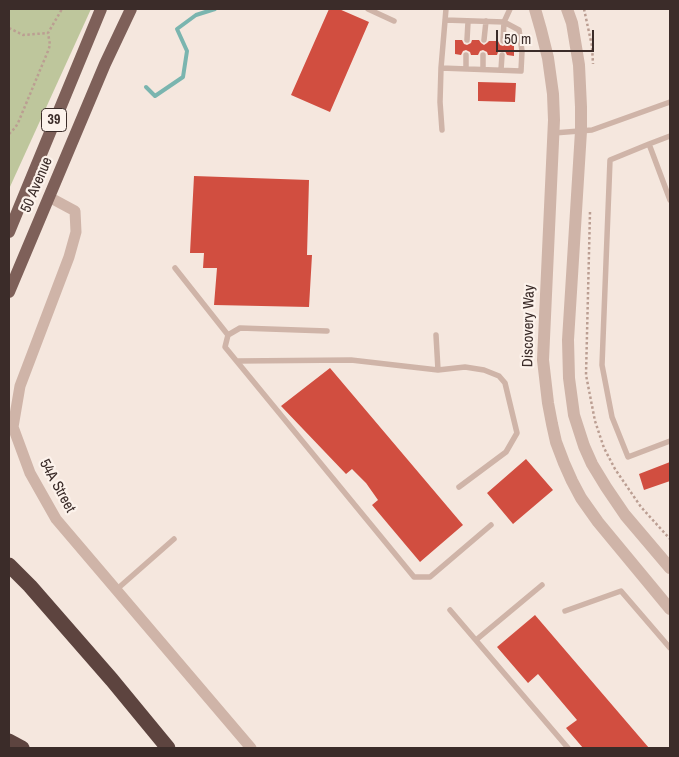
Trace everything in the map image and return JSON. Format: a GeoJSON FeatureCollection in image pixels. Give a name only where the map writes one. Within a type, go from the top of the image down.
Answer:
{"type":"FeatureCollection","features":[{"type":"Feature","properties":{"kind":"highway"},"geometry":{"type":"LineString","coordinates":[[9,553],[30,586]]}},
{"type":"Feature","properties":{"kind":"highway"},"geometry":{"type":"LineString","coordinates":[[9,565],[30,586],[112,680],[168,748]]}},
{"type":"Feature","properties":{"kind":"highway"},"geometry":{"type":"LineString","coordinates":[[9,741],[22,748]]}},
{"type":"Feature","properties":{"kind":"main road","name":"50 Avenue"},"geometry":{"type":"LineString","coordinates":[[9,232],[101,9]]}},
{"type":"Feature","properties":{"kind":"main road","name":"50 Avenue"},"geometry":{"type":"LineString","coordinates":[[9,292],[105,64],[131,9]]}},
{"type":"Feature","properties":{"kind":"street","name":"Discovery Way"},"geometry":{"type":"LineString","coordinates":[[535,9],[548,58],[553,94],[554,133],[544,360],[548,404],[556,442],[581,498],[598,522],[670,609]]}},
{"type":"Feature","properties":{"kind":"street"},"geometry":{"type":"LineString","coordinates":[[567,9],[572,23],[579,65],[581,131],[568,340],[569,378],[574,415],[584,446],[606,487],[625,515],[670,568]]}},
{"type":"Feature","properties":{"kind":"street","name":"54A Street"},"geometry":{"type":"LineString","coordinates":[[49,197],[75,211],[76,232],[69,257],[20,386],[13,427],[30,473],[56,519],[250,748]]}},
{"type":"Feature","properties":{"kind":"lane"},"geometry":{"type":"LineString","coordinates":[[368,9],[394,21]]}},
{"type":"Feature","properties":{"kind":"lane"},"geometry":{"type":"LineString","coordinates":[[442,130],[440,102],[441,68],[446,9]]}},
{"type":"Feature","properties":{"kind":"lane"},"geometry":{"type":"LineString","coordinates":[[503,41],[504,22],[510,9]]}},
{"type":"Feature","properties":{"kind":"lane"},"geometry":{"type":"LineString","coordinates":[[441,68],[522,71],[519,30],[504,22],[445,20]]}},
{"type":"Feature","properties":{"kind":"lane"},"geometry":{"type":"LineString","coordinates":[[484,40],[486,21]]}},
{"type":"Feature","properties":{"kind":"lane"},"geometry":{"type":"LineString","coordinates":[[467,40],[468,22]]}},
{"type":"Feature","properties":{"kind":"lane"},"geometry":{"type":"LineString","coordinates":[[466,55],[466,69]]}},
{"type":"Feature","properties":{"kind":"lane"},"geometry":{"type":"LineString","coordinates":[[483,55],[483,69]]}},
{"type":"Feature","properties":{"kind":"lane"},"geometry":{"type":"LineString","coordinates":[[501,70],[502,55]]}},
{"type":"Feature","properties":{"kind":"lane"},"geometry":{"type":"LineString","coordinates":[[554,133],[592,130],[670,102]]}},
{"type":"Feature","properties":{"kind":"lane"},"geometry":{"type":"LineString","coordinates":[[670,136],[610,160],[602,365],[612,416],[628,457],[670,441]]}},
{"type":"Feature","properties":{"kind":"lane"},"geometry":{"type":"LineString","coordinates":[[648,144],[670,200]]}},
{"type":"Feature","properties":{"kind":"lane"},"geometry":{"type":"LineString","coordinates":[[175,268],[228,335]]}},
{"type":"Feature","properties":{"kind":"lane"},"geometry":{"type":"LineString","coordinates":[[327,331],[240,328],[228,335],[225,347],[414,577],[430,577],[491,525]]}},
{"type":"Feature","properties":{"kind":"lane"},"geometry":{"type":"LineString","coordinates":[[436,335],[438,370]]}},
{"type":"Feature","properties":{"kind":"lane"},"geometry":{"type":"LineString","coordinates":[[237,361],[351,360],[438,370],[465,367],[484,370],[499,376],[505,383],[517,433],[506,452],[459,487]]}},
{"type":"Feature","properties":{"kind":"lane"},"geometry":{"type":"LineString","coordinates":[[116,590],[174,539]]}},
{"type":"Feature","properties":{"kind":"lane"},"geometry":{"type":"LineString","coordinates":[[476,640],[542,585]]}},
{"type":"Feature","properties":{"kind":"lane"},"geometry":{"type":"LineString","coordinates":[[565,611],[622,591],[670,648]]}},
{"type":"Feature","properties":{"kind":"lane"},"geometry":{"type":"LineString","coordinates":[[450,610],[568,748]]}},
{"type":"Feature","properties":{"kind":"path"},"geometry":{"type":"LineString","coordinates":[[9,134],[18,123],[50,45],[48,32],[62,9]]}},
{"type":"Feature","properties":{"kind":"path"},"geometry":{"type":"LineString","coordinates":[[9,28],[24,35],[48,32]]}},
{"type":"Feature","properties":{"kind":"green space"},"geometry":{"type":"Polygon","coordinates":[[[9,9],[91,9],[9,189],[9,9]]]}},
{"type":"Feature","properties":{"kind":"building"},"geometry":{"type":"Polygon","coordinates":[[[329,9],[339,9],[369,22],[330,112],[291,95],[329,9]]]}},
{"type":"Feature","properties":{"kind":"building"},"geometry":{"type":"Polygon","coordinates":[[[455,40],[462,40],[467,45],[472,40],[479,40],[484,45],[489,41],[498,41],[503,46],[508,41],[514,41],[514,56],[507,55],[502,50],[497,55],[488,55],[483,50],[478,55],[471,55],[466,50],[461,55],[455,54],[455,40]]]}},
{"type":"Feature","properties":{"kind":"building"},"geometry":{"type":"Polygon","coordinates":[[[478,82],[516,83],[515,102],[478,101],[478,82]]]}},
{"type":"Feature","properties":{"kind":"building"},"geometry":{"type":"Polygon","coordinates":[[[194,176],[309,180],[307,255],[312,255],[309,307],[214,305],[217,268],[203,268],[204,253],[190,253],[194,176]]]}},
{"type":"Feature","properties":{"kind":"building"},"geometry":{"type":"Polygon","coordinates":[[[330,368],[463,525],[420,562],[372,505],[378,500],[366,483],[352,469],[346,474],[281,406],[330,368]]]}},
{"type":"Feature","properties":{"kind":"building"},"geometry":{"type":"Polygon","coordinates":[[[526,459],[553,490],[513,524],[487,493],[526,459]]]}},
{"type":"Feature","properties":{"kind":"building"},"geometry":{"type":"Polygon","coordinates":[[[670,462],[670,481],[644,490],[639,474],[670,462]]]}},
{"type":"Feature","properties":{"kind":"building"},"geometry":{"type":"Polygon","coordinates":[[[535,615],[649,748],[583,748],[566,728],[577,720],[538,674],[528,683],[497,647],[535,615]]]}},
{"type":"Feature","properties":{"kind":"waterway"},"geometry":{"type":"LineString","coordinates":[[146,87],[155,96],[183,77],[187,51],[177,29],[196,15],[215,9]]}}]}
